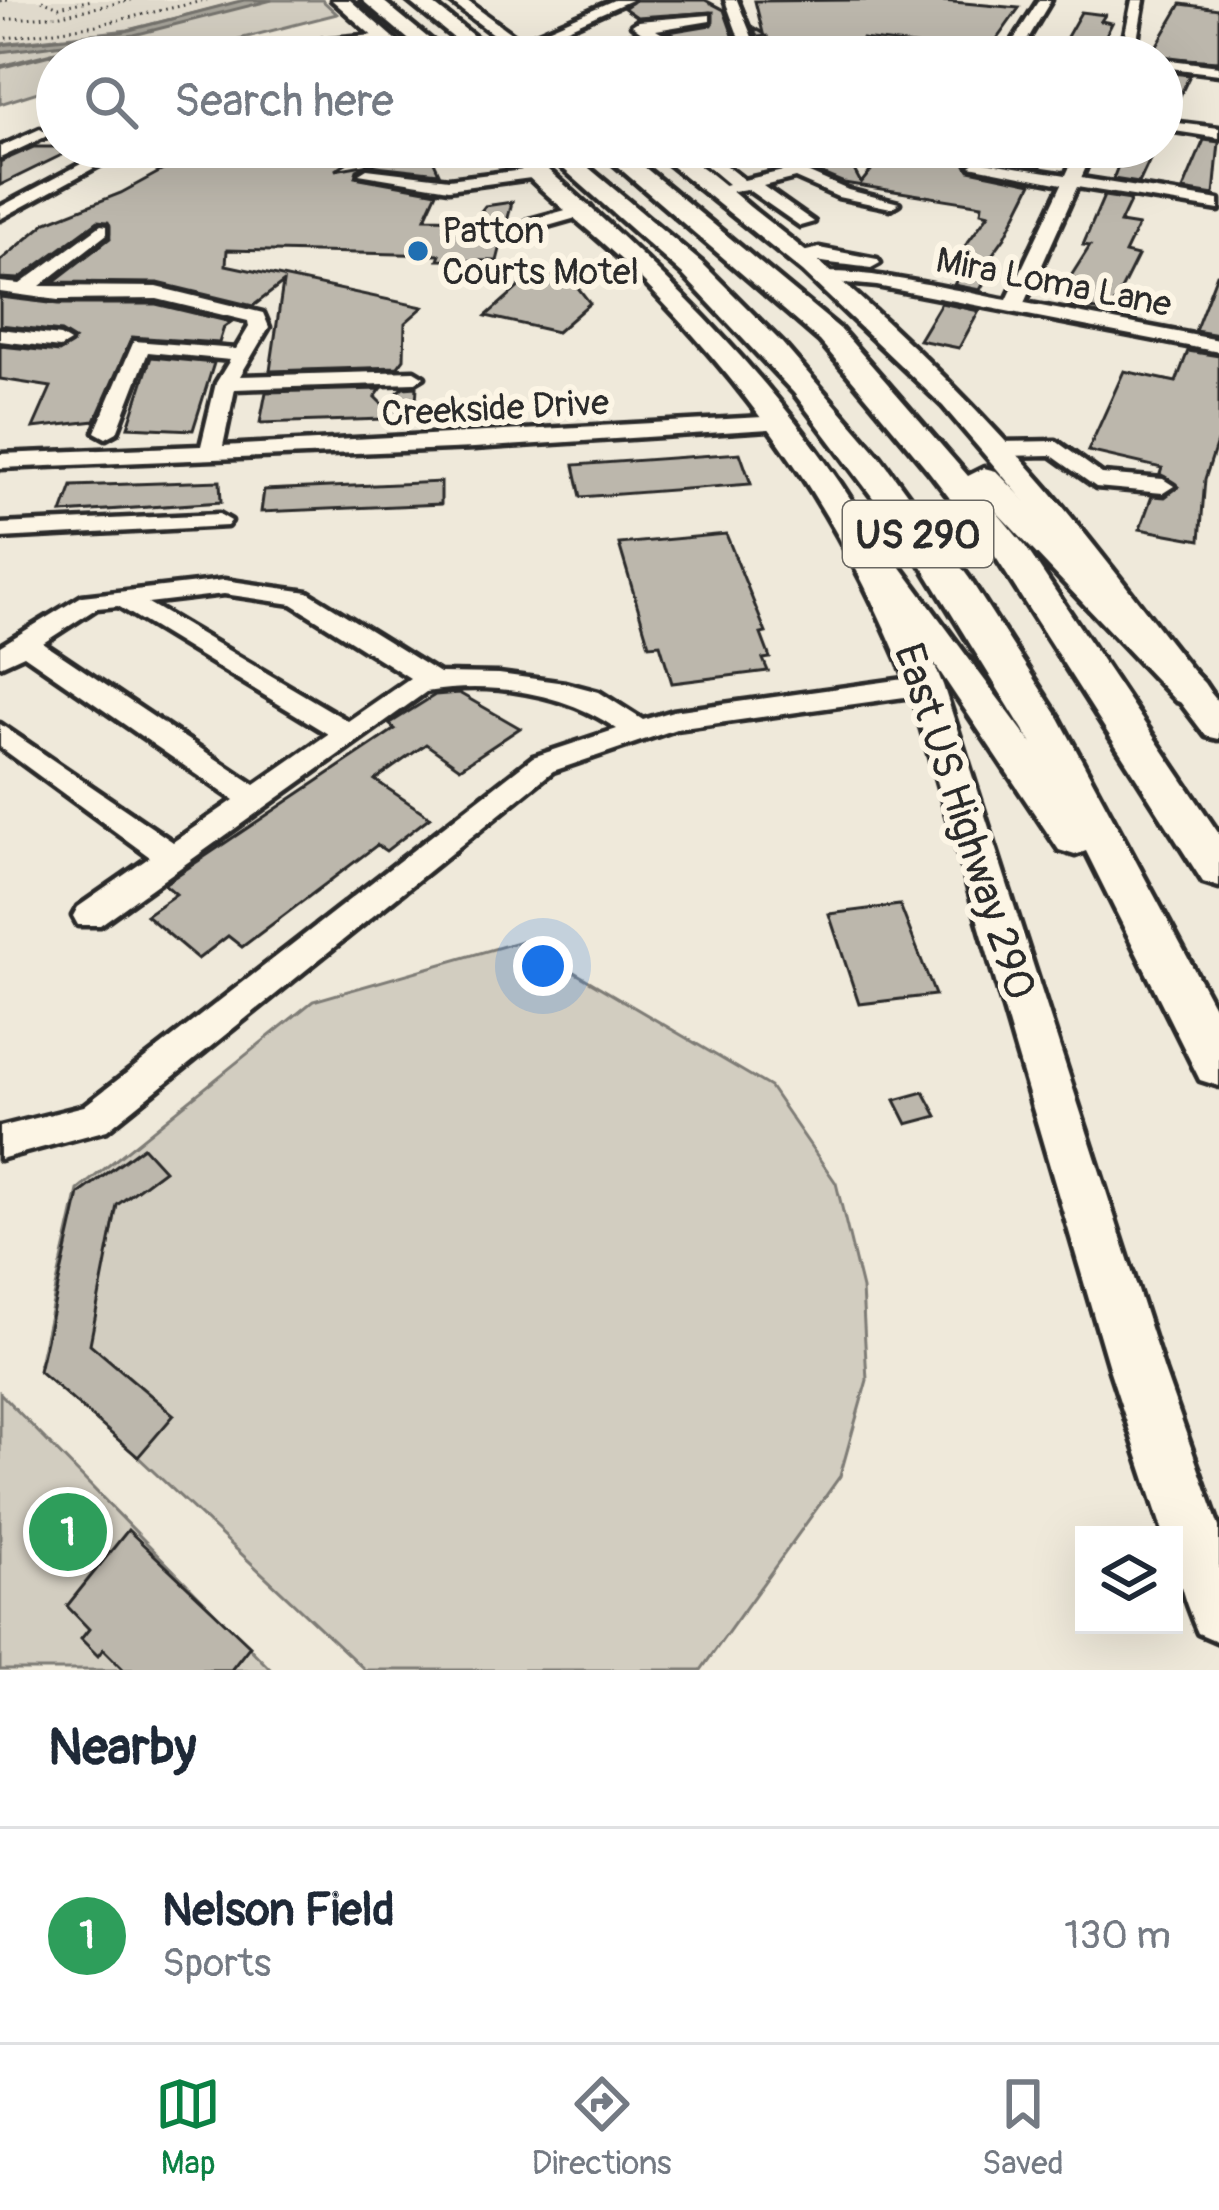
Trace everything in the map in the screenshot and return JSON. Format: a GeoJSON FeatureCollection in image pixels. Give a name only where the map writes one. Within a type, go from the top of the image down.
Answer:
{"type":"FeatureCollection","features":[{"type":"Feature","properties":{"kind":"highway"},"geometry":{"type":"LineString","coordinates":[[371,0],[415,36]]}},
{"type":"Feature","properties":{"kind":"highway"},"geometry":{"type":"LineString","coordinates":[[416,0],[463,36]]}},
{"type":"Feature","properties":{"kind":"highway","name":"US 290"},"geometry":{"type":"LineString","coordinates":[[555,168],[730,307],[814,398],[874,474],[1011,672],[1096,821],[1219,1064]]}},
{"type":"Feature","properties":{"kind":"highway","name":"US 290"},"geometry":{"type":"LineString","coordinates":[[632,168],[830,335],[1012,554],[1219,870]]}},
{"type":"Feature","properties":{"kind":"highway"},"geometry":{"type":"LineString","coordinates":[[830,335],[902,395],[1204,692]]}},
{"type":"Feature","properties":{"kind":"highway"},"geometry":{"type":"LineString","coordinates":[[867,547],[950,658],[1183,1000]]}},
{"type":"Feature","properties":{"kind":"main road"},"geometry":{"type":"LineString","coordinates":[[340,0],[378,36]]}},
{"type":"Feature","properties":{"kind":"main road"},"geometry":{"type":"LineString","coordinates":[[456,0],[518,36]]}},
{"type":"Feature","properties":{"kind":"main road","name":"East US Highway 290"},"geometry":{"type":"LineString","coordinates":[[551,168],[584,211],[680,301],[784,422],[867,547],[895,603],[926,685],[1137,1371],[1219,1612]]}},
{"type":"Feature","properties":{"kind":"main road"},"geometry":{"type":"LineString","coordinates":[[699,168],[737,187],[799,255],[998,449],[1204,692],[1219,727]]}},
{"type":"Feature","properties":{"kind":"street"},"geometry":{"type":"LineString","coordinates":[[554,36],[579,18],[625,0]]}},
{"type":"Feature","properties":{"kind":"street"},"geometry":{"type":"LineString","coordinates":[[730,0],[745,36]]}},
{"type":"Feature","properties":{"kind":"street"},"geometry":{"type":"LineString","coordinates":[[1023,36],[1045,0]]}},
{"type":"Feature","properties":{"kind":"street"},"geometry":{"type":"LineString","coordinates":[[1131,36],[1138,0]]}},
{"type":"Feature","properties":{"kind":"street"},"geometry":{"type":"LineString","coordinates":[[607,6],[657,36]]}},
{"type":"Feature","properties":{"kind":"street"},"geometry":{"type":"LineString","coordinates":[[552,12],[579,18]]}},
{"type":"Feature","properties":{"kind":"street"},"geometry":{"type":"LineString","coordinates":[[632,36],[706,18]]}},
{"type":"Feature","properties":{"kind":"street"},"geometry":{"type":"LineString","coordinates":[[1183,66],[1219,70]]}},
{"type":"Feature","properties":{"kind":"street"},"geometry":{"type":"LineString","coordinates":[[1183,128],[1219,133]]}},
{"type":"Feature","properties":{"kind":"street"},"geometry":{"type":"LineString","coordinates":[[1,152],[36,136]]}},
{"type":"Feature","properties":{"kind":"street"},"geometry":{"type":"LineString","coordinates":[[3,208],[83,168]]}},
{"type":"Feature","properties":{"kind":"street"},"geometry":{"type":"LineString","coordinates":[[367,174],[449,184],[513,168]]}},
{"type":"Feature","properties":{"kind":"street"},"geometry":{"type":"LineString","coordinates":[[716,168],[737,187],[806,222]]}},
{"type":"Feature","properties":{"kind":"street"},"geometry":{"type":"LineString","coordinates":[[990,168],[1219,205]]}},
{"type":"Feature","properties":{"kind":"street"},"geometry":{"type":"LineString","coordinates":[[1014,306],[1078,168]]}},
{"type":"Feature","properties":{"kind":"street"},"geometry":{"type":"LineString","coordinates":[[737,187],[791,171],[844,194],[891,203]]}},
{"type":"Feature","properties":{"kind":"street"},"geometry":{"type":"LineString","coordinates":[[519,238],[536,224],[584,211]]}},
{"type":"Feature","properties":{"kind":"street"},"geometry":{"type":"LineString","coordinates":[[24,290],[101,230]]}},
{"type":"Feature","properties":{"kind":"street"},"geometry":{"type":"LineString","coordinates":[[799,255],[819,253],[876,264],[873,274],[878,281]]}},
{"type":"Feature","properties":{"kind":"street","name":"Mira Loma Lane"},"geometry":{"type":"LineString","coordinates":[[823,276],[878,281],[1219,346]]}},
{"type":"Feature","properties":{"kind":"street","name":"Mira Loma Lane"},"geometry":{"type":"LineString","coordinates":[[847,298],[878,281]]}},
{"type":"Feature","properties":{"kind":"street"},"geometry":{"type":"LineString","coordinates":[[0,287],[157,292],[256,317],[259,326],[226,383],[210,454]]}},
{"type":"Feature","properties":{"kind":"street"},"geometry":{"type":"LineString","coordinates":[[0,335],[60,341]]}},
{"type":"Feature","properties":{"kind":"street"},"geometry":{"type":"LineString","coordinates":[[106,431],[141,345],[239,355]]}},
{"type":"Feature","properties":{"kind":"street","name":"Creekside Drive"},"geometry":{"type":"LineString","coordinates":[[226,383],[414,377]]}},
{"type":"Feature","properties":{"kind":"street","name":"Creekside Drive"},"geometry":{"type":"LineString","coordinates":[[0,461],[784,422]]}},
{"type":"Feature","properties":{"kind":"street"},"geometry":{"type":"LineString","coordinates":[[998,449],[1056,448],[1096,480],[1163,487]]}},
{"type":"Feature","properties":{"kind":"street"},"geometry":{"type":"LineString","coordinates":[[0,530],[219,521]]}},
{"type":"Feature","properties":{"kind":"street"},"geometry":{"type":"LineString","coordinates":[[254,799],[13,651],[91,601],[224,587],[298,597],[433,680]]}},
{"type":"Feature","properties":{"kind":"street"},"geometry":{"type":"LineString","coordinates":[[118,596],[347,733]]}},
{"type":"Feature","properties":{"kind":"street"},"geometry":{"type":"LineString","coordinates":[[89,916],[418,685],[433,680],[586,697],[640,731]]}},
{"type":"Feature","properties":{"kind":"street"},"geometry":{"type":"LineString","coordinates":[[0,1143],[94,1119],[543,764],[673,720],[926,685]]}},
{"type":"Feature","properties":{"kind":"street"},"geometry":{"type":"LineString","coordinates":[[0,733],[172,857]]}},
{"type":"Feature","properties":{"kind":"path"},"geometry":{"type":"LineString","coordinates":[[0,1],[8,0]]}},
{"type":"Feature","properties":{"kind":"path"},"geometry":{"type":"LineString","coordinates":[[42,0],[59,7],[92,0]]}},
{"type":"Feature","properties":{"kind":"path"},"geometry":{"type":"LineString","coordinates":[[0,20],[61,15],[131,0]]}},
{"type":"Feature","properties":{"kind":"path"},"geometry":{"type":"LineString","coordinates":[[0,39],[96,25],[208,0]]}},
{"type":"Feature","properties":{"kind":"shaded area"},"geometry":{"type":"Polygon","coordinates":[[[0,0],[247,0],[128,30],[36,36],[36,40],[0,44],[0,0]]]}},
{"type":"Feature","properties":{"kind":"shaded area"},"geometry":{"type":"Polygon","coordinates":[[[244,0],[272,0],[134,35],[84,36],[122,32],[244,0]]]}},
{"type":"Feature","properties":{"kind":"shaded area"},"geometry":{"type":"Polygon","coordinates":[[[247,0],[322,0],[337,14],[251,36],[73,36],[128,30],[247,0]]]}},
{"type":"Feature","properties":{"kind":"shaded area"},"geometry":{"type":"Polygon","coordinates":[[[36,40],[36,93],[0,104],[0,44],[36,40]]]}},
{"type":"Feature","properties":{"kind":"shaded area"},"geometry":{"type":"Polygon","coordinates":[[[36,41],[36,47],[0,52],[0,45],[36,41]]]}},
{"type":"Feature","properties":{"kind":"shaded area"},"geometry":{"type":"Polygon","coordinates":[[[521,941],[770,1087],[836,1183],[862,1289],[867,1380],[840,1476],[701,1670],[365,1670],[39,1364],[78,1190],[313,1001],[521,941]]]}},
{"type":"Feature","properties":{"kind":"shaded area"},"geometry":{"type":"Polygon","coordinates":[[[0,1393],[271,1670],[0,1670],[0,1393]]]}},
{"type":"Feature","properties":{"kind":"building"},"geometry":{"type":"Polygon","coordinates":[[[635,0],[705,0],[724,10],[733,36],[669,32],[711,25],[713,12],[637,17],[624,8],[635,0]]]}},
{"type":"Feature","properties":{"kind":"building"},"geometry":{"type":"Polygon","coordinates":[[[931,0],[1019,8],[999,36],[757,36],[753,27],[763,33],[755,1],[931,0]]]}},
{"type":"Feature","properties":{"kind":"building"},"geometry":{"type":"Polygon","coordinates":[[[1181,4],[1219,9],[1219,61],[1183,59],[1183,36],[1162,36],[1181,4]]]}},
{"type":"Feature","properties":{"kind":"building"},"geometry":{"type":"Polygon","coordinates":[[[1081,12],[1105,15],[1101,21],[1112,23],[1106,36],[1067,36],[1081,12]]]}},
{"type":"Feature","properties":{"kind":"building"},"geometry":{"type":"Polygon","coordinates":[[[1204,140],[1219,142],[1214,195],[1183,190],[1204,140]]]}},
{"type":"Feature","properties":{"kind":"building"},"geometry":{"type":"Polygon","coordinates":[[[36,147],[36,167],[0,185],[0,162],[36,147]]]}},
{"type":"Feature","properties":{"kind":"building"},"geometry":{"type":"Polygon","coordinates":[[[167,168],[361,168],[355,177],[437,192],[425,218],[475,219],[485,206],[512,202],[497,261],[438,260],[440,255],[227,250],[226,265],[423,307],[405,323],[404,359],[398,367],[270,371],[283,283],[253,306],[158,283],[53,282],[110,238],[108,222],[98,221],[19,279],[0,278],[0,261],[47,222],[121,193],[167,168]]]}},
{"type":"Feature","properties":{"kind":"building"},"geometry":{"type":"Polygon","coordinates":[[[395,168],[437,168],[439,173],[395,168]]]}},
{"type":"Feature","properties":{"kind":"building"},"geometry":{"type":"Polygon","coordinates":[[[814,168],[853,168],[861,183],[873,168],[968,168],[1032,183],[1005,237],[982,269],[991,270],[980,290],[954,285],[959,276],[944,274],[989,214],[981,212],[982,205],[844,183],[814,168]]]}},
{"type":"Feature","properties":{"kind":"building"},"geometry":{"type":"Polygon","coordinates":[[[1117,168],[1146,168],[1139,183],[1113,179],[1117,168]]]}},
{"type":"Feature","properties":{"kind":"building"},"geometry":{"type":"Polygon","coordinates":[[[1104,196],[1131,200],[1120,223],[1138,226],[1125,253],[1138,256],[1110,312],[1072,306],[1078,289],[1064,287],[1090,246],[1083,245],[1104,196]]]}},
{"type":"Feature","properties":{"kind":"building"},"geometry":{"type":"Polygon","coordinates":[[[538,270],[565,271],[590,303],[557,332],[486,316],[538,270]]]}},
{"type":"Feature","properties":{"kind":"building"},"geometry":{"type":"Polygon","coordinates":[[[1217,274],[1219,335],[1195,331],[1217,274]]]}},
{"type":"Feature","properties":{"kind":"building"},"geometry":{"type":"Polygon","coordinates":[[[0,297],[58,304],[156,304],[231,322],[219,343],[132,337],[95,421],[33,428],[51,387],[0,379],[0,346],[59,352],[74,340],[61,332],[0,325],[0,297]]]}},
{"type":"Feature","properties":{"kind":"building"},"geometry":{"type":"Polygon","coordinates":[[[941,303],[979,311],[959,348],[919,340],[941,303]]]}},
{"type":"Feature","properties":{"kind":"building"},"geometry":{"type":"Polygon","coordinates":[[[1188,351],[1219,356],[1219,436],[1205,479],[1200,540],[1140,529],[1152,496],[1165,497],[1178,487],[1160,474],[1162,468],[1088,451],[1124,371],[1176,382],[1188,351]]]}},
{"type":"Feature","properties":{"kind":"building"},"geometry":{"type":"Polygon","coordinates":[[[151,357],[214,363],[193,430],[128,427],[151,357]]]}},
{"type":"Feature","properties":{"kind":"building"},"geometry":{"type":"Polygon","coordinates":[[[417,387],[415,418],[260,423],[266,392],[381,389],[375,397],[383,405],[403,388],[417,387]]]}},
{"type":"Feature","properties":{"kind":"building"},"geometry":{"type":"Polygon","coordinates":[[[740,453],[751,484],[581,497],[574,465],[740,453]]]}},
{"type":"Feature","properties":{"kind":"building"},"geometry":{"type":"Polygon","coordinates":[[[220,481],[221,502],[62,513],[72,486],[220,481]]]}},
{"type":"Feature","properties":{"kind":"building"},"geometry":{"type":"Polygon","coordinates":[[[441,482],[441,504],[261,512],[264,490],[441,482]]]}},
{"type":"Feature","properties":{"kind":"building"},"geometry":{"type":"Polygon","coordinates":[[[726,534],[766,633],[761,634],[770,658],[763,659],[768,671],[672,683],[660,644],[649,645],[619,544],[726,534]]]}},
{"type":"Feature","properties":{"kind":"building"},"geometry":{"type":"Polygon","coordinates":[[[459,693],[520,728],[460,768],[426,744],[375,780],[430,817],[386,851],[377,845],[242,947],[228,936],[198,959],[146,915],[176,894],[164,884],[395,729],[389,724],[435,695],[459,693]]]}},
{"type":"Feature","properties":{"kind":"building"},"geometry":{"type":"Polygon","coordinates":[[[900,905],[935,995],[859,1004],[829,914],[900,905]]]}},
{"type":"Feature","properties":{"kind":"building"},"geometry":{"type":"Polygon","coordinates":[[[924,1092],[937,1116],[907,1124],[895,1100],[924,1092]]]}},
{"type":"Feature","properties":{"kind":"building"},"geometry":{"type":"Polygon","coordinates":[[[143,1147],[164,1170],[117,1205],[90,1344],[174,1415],[138,1457],[39,1371],[79,1194],[143,1147]]]}},
{"type":"Feature","properties":{"kind":"building"},"geometry":{"type":"Polygon","coordinates":[[[128,1530],[250,1646],[231,1670],[124,1670],[103,1649],[98,1656],[81,1639],[89,1629],[67,1606],[128,1530]]]}},
{"type":"Feature","properties":{"kind":"waterway"},"geometry":{"type":"LineString","coordinates":[[0,67],[36,58]]}},
{"type":"Feature","properties":{"kind":"place","name":"Patton Courts Motel"},"geometry":{"type":"Point","coordinates":[418,251]}},
{"type":"Feature","properties":{"kind":"place","name":"Nelson Field"},"geometry":{"type":"Point","coordinates":[68,1532]}}]}
